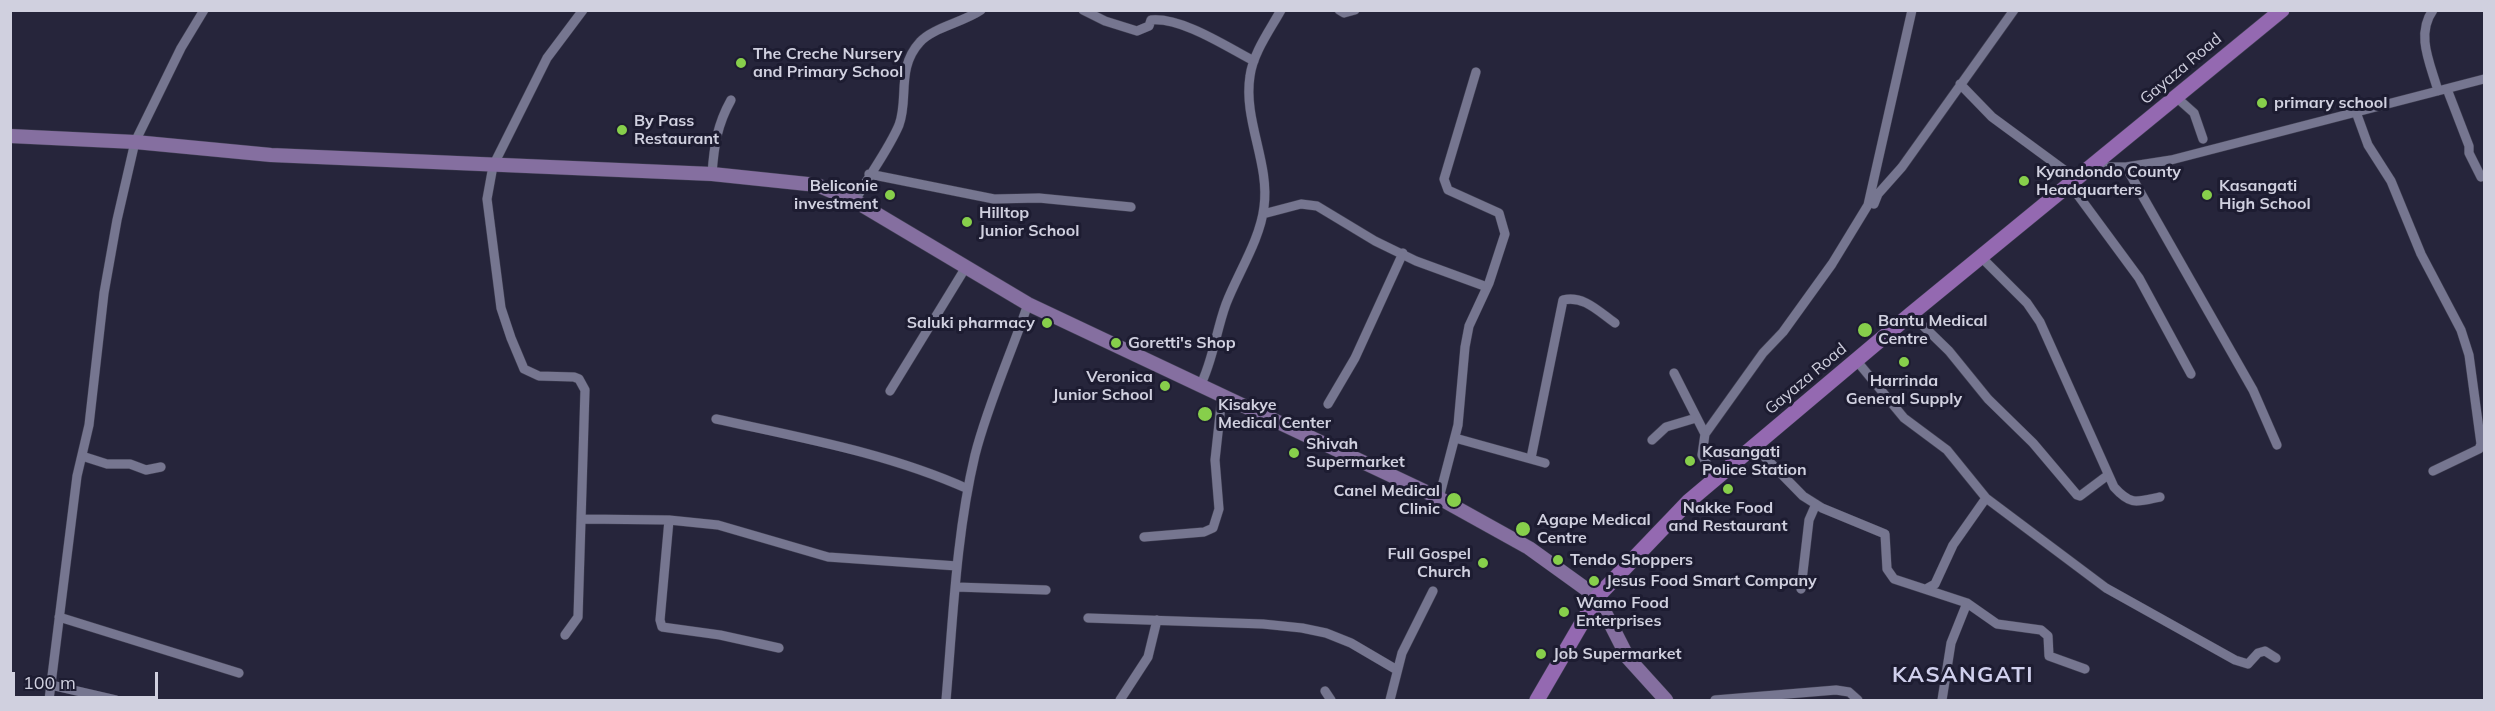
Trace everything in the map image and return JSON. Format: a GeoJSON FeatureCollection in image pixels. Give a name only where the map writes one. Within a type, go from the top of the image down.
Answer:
{"type":"FeatureCollection","features":[{"type":"Feature","properties":{"kind":"main road","name":"Gayaza Road"},"geometry":{"type":"LineString","coordinates":[[1537,700],[1596,597],[1659,530],[1715,478],[2072,180],[2282,10]]}},
{"type":"Feature","properties":{"kind":"street"},"geometry":{"type":"LineString","coordinates":[[49,700],[82,456],[89,424],[104,293],[135,142],[181,48],[204,10]]}},
{"type":"Feature","properties":{"kind":"street"},"geometry":{"type":"LineString","coordinates":[[565,635],[578,616],[583,519],[585,390],[579,379],[574,377],[539,376],[527,372],[511,338],[501,308],[488,199],[493,166],[547,58],[583,10]]}},
{"type":"Feature","properties":{"kind":"street"},"geometry":{"type":"LineString","coordinates":[[855,201],[899,125],[907,65],[920,42],[928,35],[981,10]]}},
{"type":"Feature","properties":{"kind":"street"},"geometry":{"type":"LineString","coordinates":[[1083,10],[1105,21],[1137,31],[1149,26],[1151,16],[1187,28],[1254,61]]}},
{"type":"Feature","properties":{"kind":"street"},"geometry":{"type":"LineString","coordinates":[[1200,386],[1207,374],[1226,303],[1263,214],[1263,176],[1249,96],[1250,76],[1254,61],[1281,10]]}},
{"type":"Feature","properties":{"kind":"street"},"geometry":{"type":"LineString","coordinates":[[1339,10],[1344,13],[1355,10]]}},
{"type":"Feature","properties":{"kind":"street"},"geometry":{"type":"LineString","coordinates":[[1860,221],[1875,182],[1912,10]]}},
{"type":"Feature","properties":{"kind":"street"},"geometry":{"type":"LineString","coordinates":[[1715,478],[1702,455],[1705,434],[1763,353],[1803,305],[1860,221],[1872,209],[1878,194],[1902,167],[1960,84],[1972,73],[2014,10]]}},
{"type":"Feature","properties":{"kind":"street"},"geometry":{"type":"LineString","coordinates":[[2433,10],[2425,23],[2423,35],[2443,90],[2481,177]]}},
{"type":"Feature","properties":{"kind":"street"},"geometry":{"type":"LineString","coordinates":[[1439,498],[1455,438],[1463,390],[1467,336],[1504,242],[1503,222],[1499,213],[1448,190],[1444,179],[1476,72]]}},
{"type":"Feature","properties":{"kind":"street"},"geometry":{"type":"LineString","coordinates":[[2091,166],[2126,168],[2216,149],[2484,79]]}},
{"type":"Feature","properties":{"kind":"street"},"geometry":{"type":"LineString","coordinates":[[1960,84],[1992,117],[2072,180],[2139,278],[2191,374]]}},
{"type":"Feature","properties":{"kind":"street"},"geometry":{"type":"LineString","coordinates":[[2176,97],[2194,113],[2203,139]]}},
{"type":"Feature","properties":{"kind":"street"},"geometry":{"type":"LineString","coordinates":[[712,174],[715,139],[731,100]]}},
{"type":"Feature","properties":{"kind":"street"},"geometry":{"type":"LineString","coordinates":[[2356,112],[2368,145],[2391,181],[2421,254],[2454,313],[2469,355],[2481,444],[2479,449],[2433,471]]}},
{"type":"Feature","properties":{"kind":"street"},"geometry":{"type":"LineString","coordinates":[[10,136],[135,142],[271,155],[712,174],[798,181],[817,185],[855,201],[1028,304],[1439,498],[1529,548],[1596,597],[1628,658],[1666,700]]}},
{"type":"Feature","properties":{"kind":"street"},"geometry":{"type":"LineString","coordinates":[[2126,168],[2253,390],[2277,445]]}},
{"type":"Feature","properties":{"kind":"street"},"geometry":{"type":"LineString","coordinates":[[869,174],[994,199],[1038,198],[1131,207]]}},
{"type":"Feature","properties":{"kind":"street"},"geometry":{"type":"LineString","coordinates":[[1263,214],[1301,204],[1317,206],[1375,241],[1416,261],[1487,287]]}},
{"type":"Feature","properties":{"kind":"street"},"geometry":{"type":"LineString","coordinates":[[1328,404],[1355,358],[1403,253]]}},
{"type":"Feature","properties":{"kind":"street"},"geometry":{"type":"LineString","coordinates":[[1981,257],[2027,303],[2040,322],[2114,487],[2129,501],[2137,502],[2160,497]]}},
{"type":"Feature","properties":{"kind":"street"},"geometry":{"type":"LineString","coordinates":[[890,391],[966,267]]}},
{"type":"Feature","properties":{"kind":"street"},"geometry":{"type":"LineString","coordinates":[[1531,458],[1563,300],[1570,298],[1587,302],[1615,324]]}},
{"type":"Feature","properties":{"kind":"street"},"geometry":{"type":"LineString","coordinates":[[946,700],[957,566],[968,489],[984,423],[1028,304]]}},
{"type":"Feature","properties":{"kind":"street"},"geometry":{"type":"LineString","coordinates":[[1911,314],[1949,351],[1988,399],[2033,443],[2077,495],[2080,496],[2108,475]]}},
{"type":"Feature","properties":{"kind":"street"},"geometry":{"type":"LineString","coordinates":[[1856,360],[1904,418],[1947,450],[1986,498],[2106,588],[2220,654],[2248,664],[2261,651],[2276,658]]}},
{"type":"Feature","properties":{"kind":"street"},"geometry":{"type":"LineString","coordinates":[[1674,373],[1705,434]]}},
{"type":"Feature","properties":{"kind":"street"},"geometry":{"type":"LineString","coordinates":[[1144,537],[1204,532],[1213,528],[1219,509],[1215,460],[1222,396]]}},
{"type":"Feature","properties":{"kind":"street"},"geometry":{"type":"LineString","coordinates":[[1653,440],[1666,427],[1696,418]]}},
{"type":"Feature","properties":{"kind":"street"},"geometry":{"type":"LineString","coordinates":[[717,419],[883,456],[926,470],[968,489]]}},
{"type":"Feature","properties":{"kind":"street"},"geometry":{"type":"LineString","coordinates":[[1455,438],[1545,463]]}},
{"type":"Feature","properties":{"kind":"street"},"geometry":{"type":"LineString","coordinates":[[1754,446],[1803,496],[1885,534],[1890,574],[1894,579],[1967,603],[1996,624],[2041,630],[2048,636],[2049,656],[2085,669]]}},
{"type":"Feature","properties":{"kind":"street"},"geometry":{"type":"LineString","coordinates":[[82,456],[107,464],[130,464],[146,470],[161,467]]}},
{"type":"Feature","properties":{"kind":"street"},"geometry":{"type":"LineString","coordinates":[[1926,589],[1935,584],[1953,545],[1986,498]]}},
{"type":"Feature","properties":{"kind":"street"},"geometry":{"type":"LineString","coordinates":[[1802,589],[1807,529],[1816,504]]}},
{"type":"Feature","properties":{"kind":"street"},"geometry":{"type":"LineString","coordinates":[[583,519],[669,520],[726,527],[828,557],[957,566]]}},
{"type":"Feature","properties":{"kind":"street"},"geometry":{"type":"LineString","coordinates":[[669,520],[660,620],[662,627],[720,635],[779,648]]}},
{"type":"Feature","properties":{"kind":"street"},"geometry":{"type":"LineString","coordinates":[[956,587],[1046,590]]}},
{"type":"Feature","properties":{"kind":"street"},"geometry":{"type":"LineString","coordinates":[[1392,700],[1402,652],[1433,591]]}},
{"type":"Feature","properties":{"kind":"street"},"geometry":{"type":"LineString","coordinates":[[1942,700],[1951,643],[1967,603]]}},
{"type":"Feature","properties":{"kind":"street"},"geometry":{"type":"LineString","coordinates":[[59,617],[240,673]]}},
{"type":"Feature","properties":{"kind":"street"},"geometry":{"type":"LineString","coordinates":[[1088,618],[1263,624],[1302,628],[1352,643],[1397,670]]}},
{"type":"Feature","properties":{"kind":"street"},"geometry":{"type":"LineString","coordinates":[[1120,700],[1148,657],[1157,620]]}},
{"type":"Feature","properties":{"kind":"street"},"geometry":{"type":"LineString","coordinates":[[51,685],[116,700]]}},
{"type":"Feature","properties":{"kind":"street"},"geometry":{"type":"LineString","coordinates":[[1715,700],[1836,690],[1848,692],[1858,700]]}},
{"type":"Feature","properties":{"kind":"street"},"geometry":{"type":"LineString","coordinates":[[1325,691],[1331,700]]}},
{"type":"Feature","properties":{"kind":"place","name":"The Creche Nursery and Primary School"},"geometry":{"type":"Point","coordinates":[741,63]}},
{"type":"Feature","properties":{"kind":"place","name":"primary school"},"geometry":{"type":"Point","coordinates":[2262,103]}},
{"type":"Feature","properties":{"kind":"place","name":"By Pass Restaurant"},"geometry":{"type":"Point","coordinates":[622,130]}},
{"type":"Feature","properties":{"kind":"place","name":"Kyandondo County Headquarters"},"geometry":{"type":"Point","coordinates":[2024,181]}},
{"type":"Feature","properties":{"kind":"place","name":"Beliconie investment"},"geometry":{"type":"Point","coordinates":[890,195]}},
{"type":"Feature","properties":{"kind":"place","name":"Kasangati High School"},"geometry":{"type":"Point","coordinates":[2207,195]}},
{"type":"Feature","properties":{"kind":"place","name":"Hilltop Junior School"},"geometry":{"type":"Point","coordinates":[967,222]}},
{"type":"Feature","properties":{"kind":"place","name":"Saluki pharmacy"},"geometry":{"type":"Point","coordinates":[1047,323]}},
{"type":"Feature","properties":{"kind":"place","name":"Bantu Medical Centre"},"geometry":{"type":"Point","coordinates":[1865,330]}},
{"type":"Feature","properties":{"kind":"place","name":"Goretti's Shop"},"geometry":{"type":"Point","coordinates":[1116,343]}},
{"type":"Feature","properties":{"kind":"place","name":"Harrinda General Supply"},"geometry":{"type":"Point","coordinates":[1904,362]}},
{"type":"Feature","properties":{"kind":"place","name":"Veronica Junior School"},"geometry":{"type":"Point","coordinates":[1165,386]}},
{"type":"Feature","properties":{"kind":"place","name":"Kisakye Medical Center"},"geometry":{"type":"Point","coordinates":[1205,414]}},
{"type":"Feature","properties":{"kind":"place","name":"Shivah Supermarket"},"geometry":{"type":"Point","coordinates":[1294,453]}},
{"type":"Feature","properties":{"kind":"place","name":"Kasangati Police Station"},"geometry":{"type":"Point","coordinates":[1690,461]}},
{"type":"Feature","properties":{"kind":"place","name":"Nakke Food and Restaurant"},"geometry":{"type":"Point","coordinates":[1728,489]}},
{"type":"Feature","properties":{"kind":"place","name":"Canel Medical Clinic"},"geometry":{"type":"Point","coordinates":[1454,500]}},
{"type":"Feature","properties":{"kind":"place","name":"Agape Medical Centre"},"geometry":{"type":"Point","coordinates":[1523,529]}},
{"type":"Feature","properties":{"kind":"place","name":"Tendo Shoppers"},"geometry":{"type":"Point","coordinates":[1558,560]}},
{"type":"Feature","properties":{"kind":"place","name":"Full Gospel Church"},"geometry":{"type":"Point","coordinates":[1483,563]}},
{"type":"Feature","properties":{"kind":"place","name":"Jesus Food Smart Company"},"geometry":{"type":"Point","coordinates":[1594,581]}},
{"type":"Feature","properties":{"kind":"place","name":"Wamo Food Enterprises"},"geometry":{"type":"Point","coordinates":[1564,612]}},
{"type":"Feature","properties":{"kind":"place","name":"Job Supermarket"},"geometry":{"type":"Point","coordinates":[1541,654]}},
{"type":"Feature","properties":{"kind":"district","name":"KASANGATI"},"geometry":{"type":"Point","coordinates":[1963,675]}}]}
